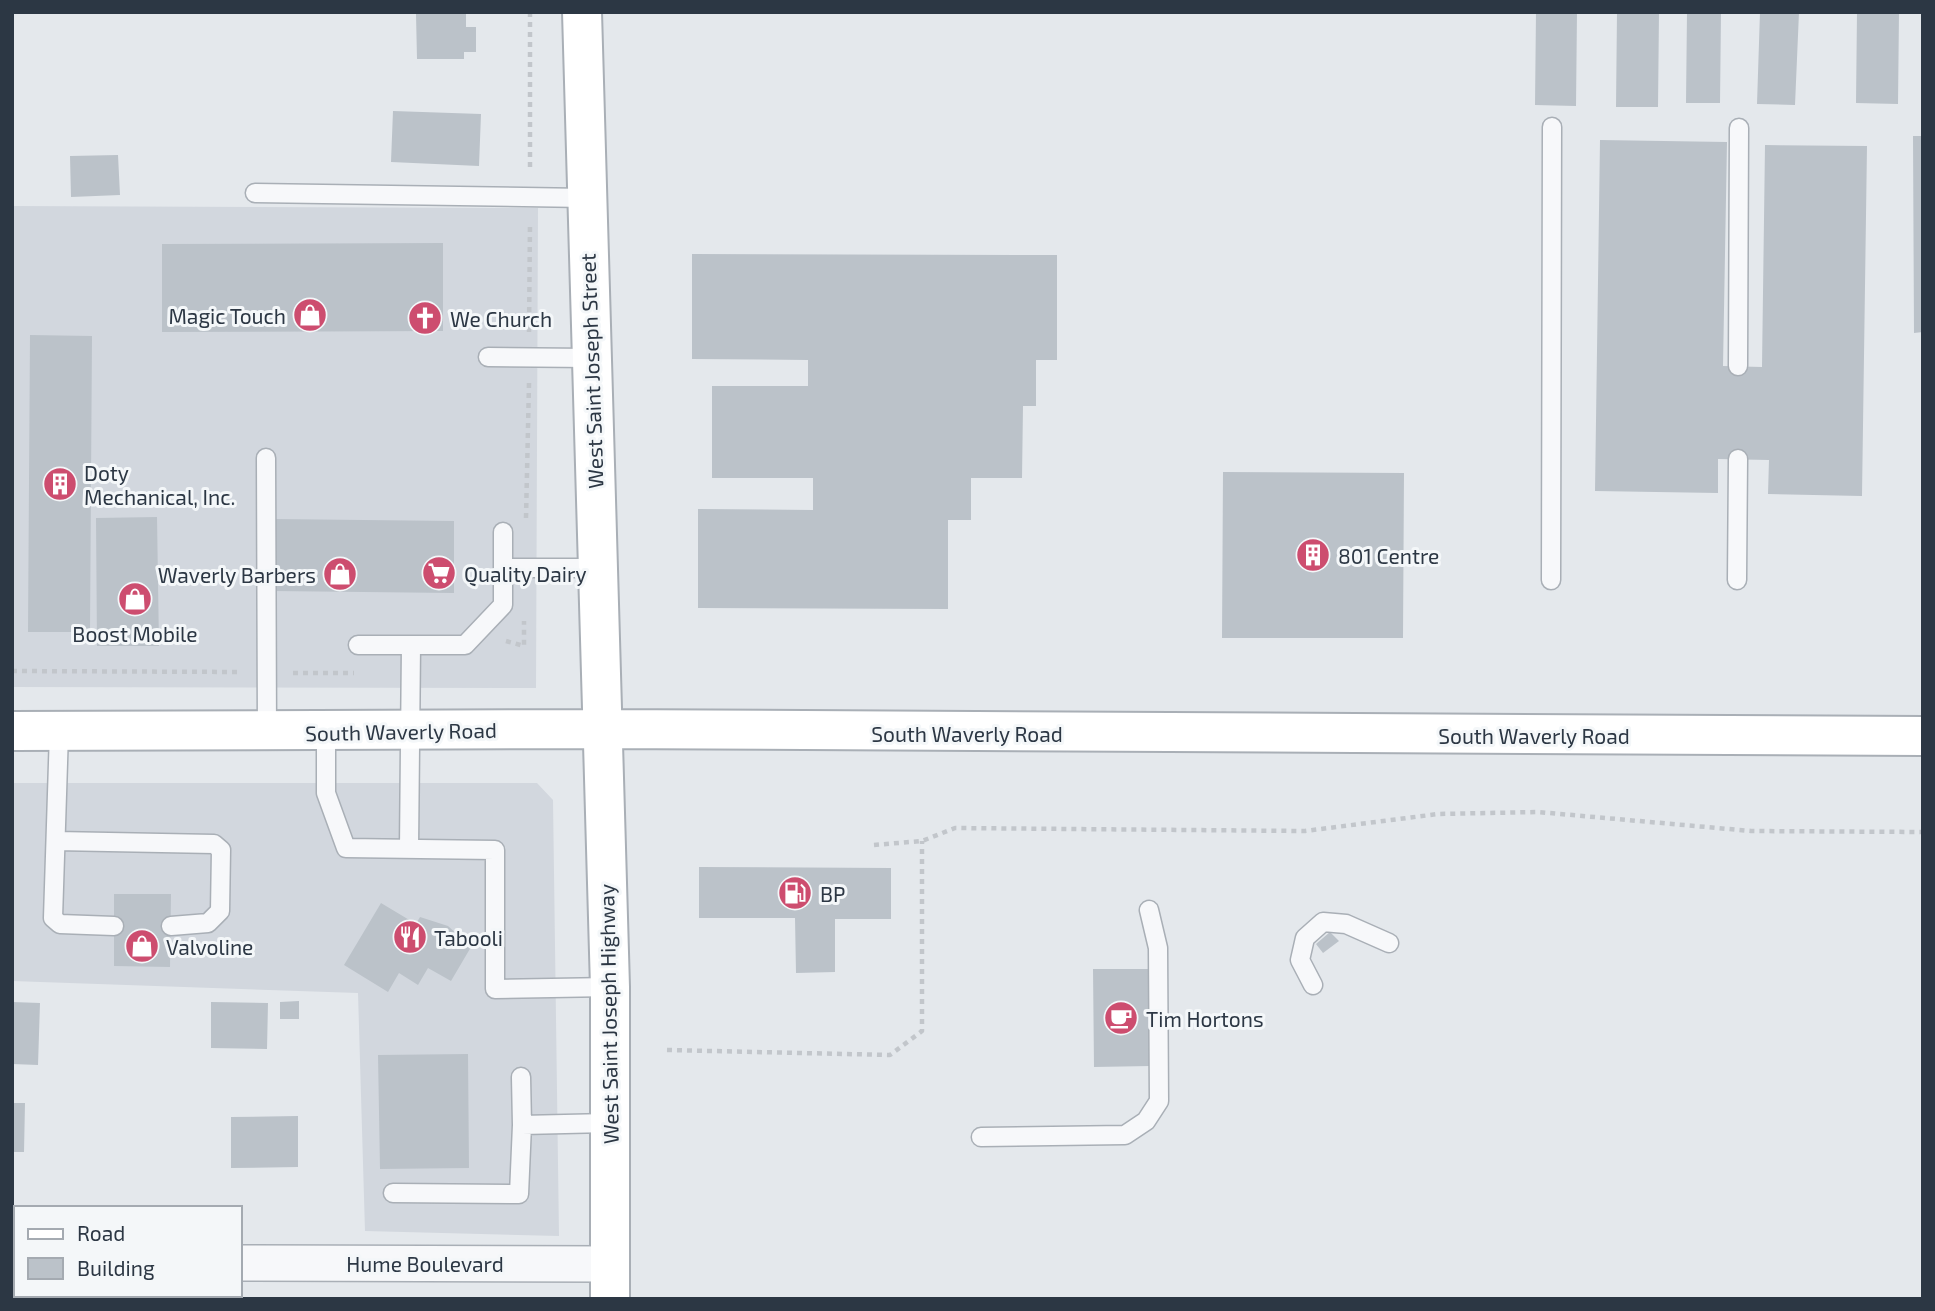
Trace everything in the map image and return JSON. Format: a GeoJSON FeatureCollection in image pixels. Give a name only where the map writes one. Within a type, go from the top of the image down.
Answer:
{"type":"FeatureCollection","features":[{"type":"Feature","properties":{"kind":"main road","name":"West Saint Joseph Street"},"geometry":{"type":"LineString","coordinates":[[582,12],[602,729]]}},
{"type":"Feature","properties":{"kind":"main road","name":"South Waverly Road"},"geometry":{"type":"LineString","coordinates":[[12,731],[267,733],[602,729],[1923,736]]}},
{"type":"Feature","properties":{"kind":"main road","name":"West Saint Joseph Highway"},"geometry":{"type":"LineString","coordinates":[[602,729],[610,987],[610,1281]]}},
{"type":"Feature","properties":{"kind":"street","name":"Hume Boulevard"},"geometry":{"type":"LineString","coordinates":[[242,1263],[610,1281]]}},
{"type":"Feature","properties":{"kind":"lane"},"geometry":{"type":"LineString","coordinates":[[1551,580],[1552,127]]}},
{"type":"Feature","properties":{"kind":"lane"},"geometry":{"type":"LineString","coordinates":[[1738,366],[1739,128]]}},
{"type":"Feature","properties":{"kind":"lane"},"geometry":{"type":"LineString","coordinates":[[255,193],[586,198]]}},
{"type":"Feature","properties":{"kind":"lane"},"geometry":{"type":"LineString","coordinates":[[488,357],[590,358]]}},
{"type":"Feature","properties":{"kind":"lane"},"geometry":{"type":"LineString","coordinates":[[266,458],[267,733]]}},
{"type":"Feature","properties":{"kind":"lane"},"geometry":{"type":"LineString","coordinates":[[1737,580],[1738,459]]}},
{"type":"Feature","properties":{"kind":"lane"},"geometry":{"type":"LineString","coordinates":[[358,645],[465,645],[503,605],[503,532]]}},
{"type":"Feature","properties":{"kind":"lane"},"geometry":{"type":"LineString","coordinates":[[503,568],[598,568]]}},
{"type":"Feature","properties":{"kind":"lane"},"geometry":{"type":"LineString","coordinates":[[409,848],[411,645]]}},
{"type":"Feature","properties":{"kind":"lane"},"geometry":{"type":"LineString","coordinates":[[58,732],[53,918],[60,924],[114,926]]}},
{"type":"Feature","properties":{"kind":"lane"},"geometry":{"type":"LineString","coordinates":[[326,732],[326,793],[346,848],[495,850],[495,989],[610,987]]}},
{"type":"Feature","properties":{"kind":"lane"},"geometry":{"type":"LineString","coordinates":[[56,841],[214,844],[221,850],[220,911],[208,923],[171,926]]}},
{"type":"Feature","properties":{"kind":"lane"},"geometry":{"type":"LineString","coordinates":[[981,1137],[1125,1135],[1146,1121],[1159,1101],[1158,948],[1149,910]]}},
{"type":"Feature","properties":{"kind":"lane"},"geometry":{"type":"LineString","coordinates":[[1313,985],[1300,960],[1305,938],[1323,922],[1346,925],[1389,943]]}},
{"type":"Feature","properties":{"kind":"lane"},"geometry":{"type":"LineString","coordinates":[[393,1193],[519,1194],[521,1077]]}},
{"type":"Feature","properties":{"kind":"lane"},"geometry":{"type":"LineString","coordinates":[[522,1125],[608,1123]]}},
{"type":"Feature","properties":{"kind":"path"},"geometry":{"type":"LineString","coordinates":[[530,12],[530,111]]}},
{"type":"Feature","properties":{"kind":"path"},"geometry":{"type":"LineString","coordinates":[[501,639],[524,646]]}},
{"type":"Feature","properties":{"kind":"path"},"geometry":{"type":"LineString","coordinates":[[12,671],[410,674]]}},
{"type":"Feature","properties":{"kind":"path"},"geometry":{"type":"LineString","coordinates":[[874,845],[922,841],[955,828],[1305,831],[1438,814],[1538,812],[1751,831],[1923,832]]}},
{"type":"Feature","properties":{"kind":"path"},"geometry":{"type":"LineString","coordinates":[[667,1050],[890,1055],[922,1031],[922,841]]}},
{"type":"Feature","properties":{"kind":"shaded area"},"geometry":{"type":"Polygon","coordinates":[[[12,206],[538,208],[536,688],[12,687],[12,206]]]}},
{"type":"Feature","properties":{"kind":"shaded area"},"geometry":{"type":"Polygon","coordinates":[[[12,783],[537,783],[553,800],[559,1236],[365,1231],[358,993],[12,981],[12,783]]]}},
{"type":"Feature","properties":{"kind":"building"},"geometry":{"type":"Polygon","coordinates":[[[1536,12],[1577,12],[1576,106],[1535,105],[1536,12]]]}},
{"type":"Feature","properties":{"kind":"building"},"geometry":{"type":"Polygon","coordinates":[[[1617,12],[1659,12],[1658,107],[1616,107],[1617,12]]]}},
{"type":"Feature","properties":{"kind":"building"},"geometry":{"type":"Polygon","coordinates":[[[1687,12],[1721,12],[1720,103],[1686,103],[1687,12]]]}},
{"type":"Feature","properties":{"kind":"building"},"geometry":{"type":"Polygon","coordinates":[[[1760,12],[1799,12],[1795,105],[1757,104],[1760,12]]]}},
{"type":"Feature","properties":{"kind":"building"},"geometry":{"type":"Polygon","coordinates":[[[1857,12],[1899,12],[1898,104],[1856,103],[1857,12]]]}},
{"type":"Feature","properties":{"kind":"building"},"geometry":{"type":"Polygon","coordinates":[[[416,14],[466,14],[466,27],[476,27],[476,52],[464,52],[464,59],[417,59],[416,14]]]}},
{"type":"Feature","properties":{"kind":"building"},"geometry":{"type":"Polygon","coordinates":[[[393,111],[481,114],[479,166],[391,162],[393,111]]]}},
{"type":"Feature","properties":{"kind":"building"},"geometry":{"type":"Polygon","coordinates":[[[1913,136],[1923,136],[1923,332],[1914,333],[1913,136]]]}},
{"type":"Feature","properties":{"kind":"building"},"geometry":{"type":"Polygon","coordinates":[[[1600,140],[1727,142],[1723,366],[1762,367],[1765,145],[1867,146],[1862,496],[1768,494],[1769,460],[1718,459],[1718,493],[1595,491],[1600,140]]]}},
{"type":"Feature","properties":{"kind":"building"},"geometry":{"type":"Polygon","coordinates":[[[118,155],[120,195],[71,197],[70,156],[118,155]]]}},
{"type":"Feature","properties":{"kind":"building"},"geometry":{"type":"Polygon","coordinates":[[[443,243],[443,331],[162,332],[162,244],[443,243]]]}},
{"type":"Feature","properties":{"kind":"building"},"geometry":{"type":"Polygon","coordinates":[[[692,254],[1057,255],[1057,360],[1036,360],[1036,406],[1023,406],[1022,478],[971,478],[971,520],[948,520],[948,609],[698,608],[698,509],[813,510],[813,478],[712,478],[712,386],[808,386],[808,360],[692,359],[692,254]]]}},
{"type":"Feature","properties":{"kind":"building","name":"Doty Mechanical, Inc."},"geometry":{"type":"Polygon","coordinates":[[[30,335],[92,336],[90,632],[28,632],[30,335]]]}},
{"type":"Feature","properties":{"kind":"building","name":"801 Centre"},"geometry":{"type":"Polygon","coordinates":[[[1223,472],[1404,473],[1403,638],[1222,638],[1223,472]]]}},
{"type":"Feature","properties":{"kind":"building"},"geometry":{"type":"Polygon","coordinates":[[[157,517],[159,646],[97,646],[96,518],[157,517]]]}},
{"type":"Feature","properties":{"kind":"building"},"geometry":{"type":"Polygon","coordinates":[[[273,519],[454,521],[454,593],[273,591],[273,519]]]}},
{"type":"Feature","properties":{"kind":"building","name":"BP"},"geometry":{"type":"Polygon","coordinates":[[[699,867],[891,868],[891,919],[835,919],[835,972],[796,973],[795,918],[699,918],[699,867]]]}},
{"type":"Feature","properties":{"kind":"building","name":"Valvoline"},"geometry":{"type":"Polygon","coordinates":[[[114,894],[171,894],[170,967],[114,966],[114,894]]]}},
{"type":"Feature","properties":{"kind":"building","name":"Tabooli"},"geometry":{"type":"Polygon","coordinates":[[[381,903],[416,924],[420,917],[448,926],[471,947],[451,981],[428,968],[418,985],[399,973],[388,992],[344,965],[381,903]]]}},
{"type":"Feature","properties":{"kind":"building"},"geometry":{"type":"Polygon","coordinates":[[[1330,932],[1339,941],[1323,953],[1316,944],[1330,932]]]}},
{"type":"Feature","properties":{"kind":"building","name":"Tim Hortons"},"geometry":{"type":"Polygon","coordinates":[[[1093,969],[1148,969],[1150,1066],[1094,1067],[1093,969]]]}},
{"type":"Feature","properties":{"kind":"building"},"geometry":{"type":"Polygon","coordinates":[[[299,1001],[299,1019],[280,1019],[280,1002],[299,1001]]]}},
{"type":"Feature","properties":{"kind":"building"},"geometry":{"type":"Polygon","coordinates":[[[12,1002],[40,1003],[38,1065],[12,1064],[12,1002]]]}},
{"type":"Feature","properties":{"kind":"building"},"geometry":{"type":"Polygon","coordinates":[[[211,1002],[268,1003],[267,1049],[211,1048],[211,1002]]]}},
{"type":"Feature","properties":{"kind":"building"},"geometry":{"type":"Polygon","coordinates":[[[468,1054],[469,1168],[380,1169],[378,1055],[468,1054]]]}},
{"type":"Feature","properties":{"kind":"building"},"geometry":{"type":"Polygon","coordinates":[[[12,1103],[25,1103],[24,1152],[12,1152],[12,1103]]]}},
{"type":"Feature","properties":{"kind":"building"},"geometry":{"type":"Polygon","coordinates":[[[298,1116],[298,1167],[231,1168],[231,1117],[298,1116]]]}},
{"type":"Feature","properties":{"kind":"place","name":"Magic Touch"},"geometry":{"type":"Point","coordinates":[310,315]}},
{"type":"Feature","properties":{"kind":"place","name":"We Church"},"geometry":{"type":"Point","coordinates":[425,318]}},
{"type":"Feature","properties":{"kind":"place","name":"Doty Mechanical, Inc."},"geometry":{"type":"Point","coordinates":[60,484]}},
{"type":"Feature","properties":{"kind":"place","name":"801 Centre"},"geometry":{"type":"Point","coordinates":[1313,555]}},
{"type":"Feature","properties":{"kind":"place","name":"Quality Dairy"},"geometry":{"type":"Point","coordinates":[439,573]}},
{"type":"Feature","properties":{"kind":"place","name":"Waverly Barbers"},"geometry":{"type":"Point","coordinates":[340,574]}},
{"type":"Feature","properties":{"kind":"place","name":"Boost Mobile"},"geometry":{"type":"Point","coordinates":[135,599]}},
{"type":"Feature","properties":{"kind":"place","name":"BP"},"geometry":{"type":"Point","coordinates":[795,893]}},
{"type":"Feature","properties":{"kind":"place","name":"Tabooli"},"geometry":{"type":"Point","coordinates":[410,937]}},
{"type":"Feature","properties":{"kind":"place","name":"Valvoline"},"geometry":{"type":"Point","coordinates":[142,946]}},
{"type":"Feature","properties":{"kind":"place","name":"Tim Hortons"},"geometry":{"type":"Point","coordinates":[1121,1018]}}]}
